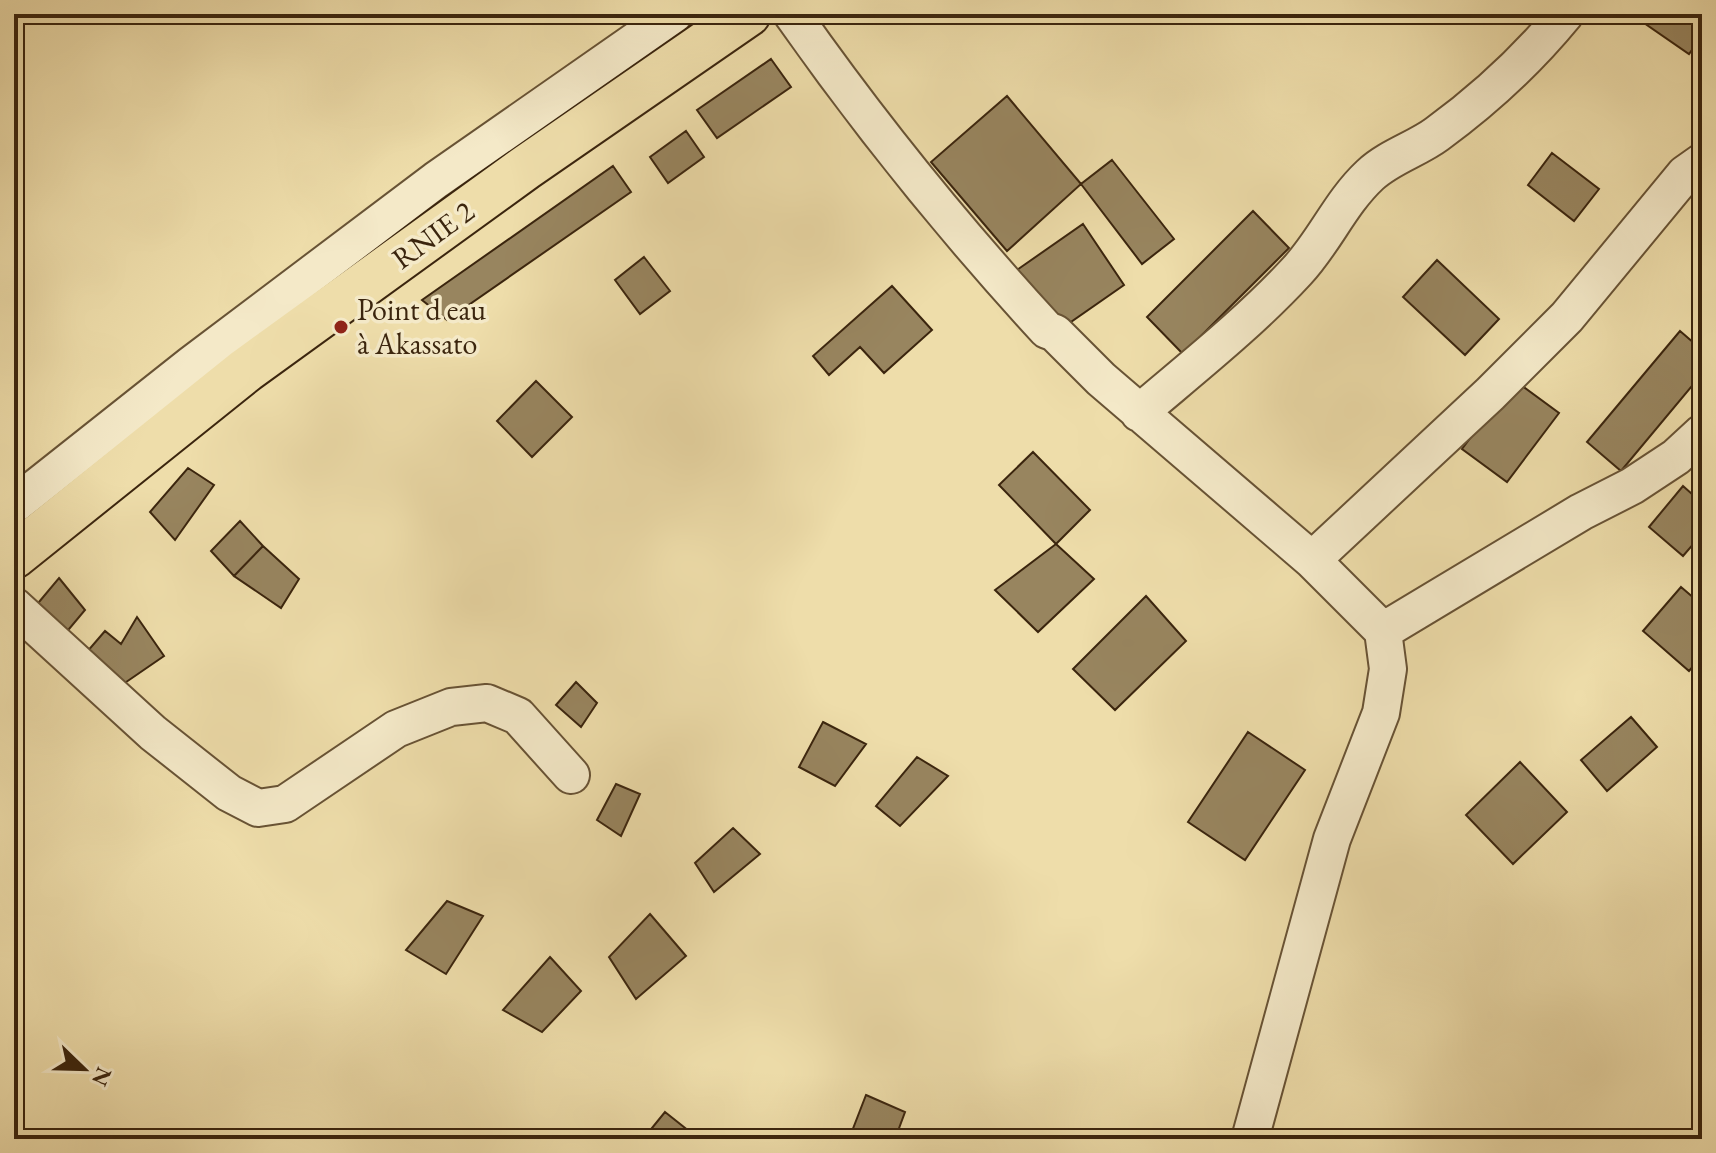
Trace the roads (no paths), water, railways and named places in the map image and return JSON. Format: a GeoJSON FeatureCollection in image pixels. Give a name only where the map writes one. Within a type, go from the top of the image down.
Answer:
{"type":"FeatureCollection","features":[{"type":"Feature","properties":{"kind":"highway","name":"RNIE 2"},"geometry":{"type":"LineString","coordinates":[[21,519],[246,370],[538,159],[748,14]]}},
{"type":"Feature","properties":{"kind":"street"},"geometry":{"type":"LineString","coordinates":[[21,519],[192,364],[436,180],[674,14]]}},
{"type":"Feature","properties":{"kind":"street"},"geometry":{"type":"LineString","coordinates":[[792,14],[854,103],[978,255],[1047,330],[1055,333],[1139,413],[1312,560],[1383,631],[1388,669],[1381,713],[1332,839],[1250,1139]]}},
{"type":"Feature","properties":{"kind":"street"},"geometry":{"type":"LineString","coordinates":[[1139,413],[1261,308],[1300,268],[1348,198],[1373,172],[1435,136],[1489,92],[1536,49],[1565,14]]}},
{"type":"Feature","properties":{"kind":"street"},"geometry":{"type":"LineString","coordinates":[[1312,560],[1490,394],[1567,317],[1685,174],[1702,162]]}},
{"type":"Feature","properties":{"kind":"street"},"geometry":{"type":"LineString","coordinates":[[1383,631],[1581,512],[1632,486],[1676,457],[1702,433]]}},
{"type":"Feature","properties":{"kind":"street"},"geometry":{"type":"LineString","coordinates":[[14,606],[153,733],[229,793],[258,808],[285,804],[396,729],[451,707],[487,703],[518,716],[571,775]]}},
{"type":"Feature","properties":{"kind":"place","name":"Point d eau à Akassato"},"geometry":{"type":"Point","coordinates":[341,327]}}]}
